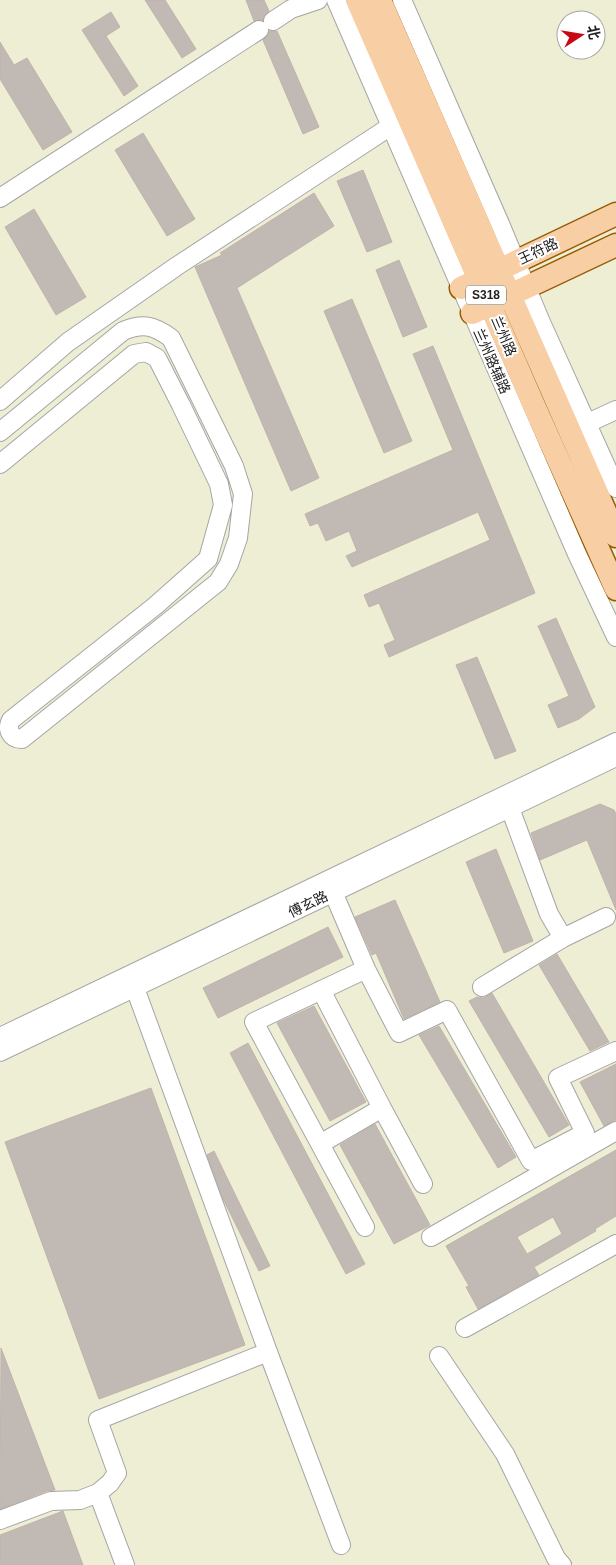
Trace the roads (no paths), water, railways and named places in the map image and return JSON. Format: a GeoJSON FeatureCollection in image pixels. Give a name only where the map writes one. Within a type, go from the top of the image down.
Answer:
{"type":"FeatureCollection","features":[{"type":"Feature","properties":{"kind":"main road","name":"兰州路"},"geometry":{"type":"LineString","coordinates":[[357,0],[489,275]]}},
{"type":"Feature","properties":{"kind":"main road","name":"兰州路"},"geometry":{"type":"LineString","coordinates":[[380,0],[616,589]]}},
{"type":"Feature","properties":{"kind":"main road","name":"王符路"},"geometry":{"type":"LineString","coordinates":[[489,275],[616,214]]}},
{"type":"Feature","properties":{"kind":"main road","name":"王符路"},"geometry":{"type":"LineString","coordinates":[[499,300],[616,245]]}},
{"type":"Feature","properties":{"kind":"main road","name":"兰州路"},"geometry":{"type":"LineString","coordinates":[[499,300],[579,428],[616,536]]}},
{"type":"Feature","properties":{"kind":"street"},"geometry":{"type":"LineString","coordinates":[[0,198],[291,9],[318,0]]}},
{"type":"Feature","properties":{"kind":"street","name":"兰州路辅路"},"geometry":{"type":"LineString","coordinates":[[336,0],[390,126],[489,275]]}},
{"type":"Feature","properties":{"kind":"street","name":"兰州路辅路"},"geometry":{"type":"LineString","coordinates":[[402,0],[489,275],[499,300],[577,554],[616,637]]}},
{"type":"Feature","properties":{"kind":"street"},"geometry":{"type":"LineString","coordinates":[[0,401],[76,336],[193,255],[390,126]]}},
{"type":"Feature","properties":{"kind":"street"},"geometry":{"type":"LineString","coordinates":[[0,432],[123,331],[135,326],[148,326],[160,330],[171,338],[234,466],[243,494],[238,538],[229,564],[218,582],[26,738],[19,739],[10,734],[8,727],[11,720],[155,606],[208,559],[223,505],[218,484],[181,404],[157,358],[146,352],[134,354],[0,464]]}},
{"type":"Feature","properties":{"kind":"street"},"geometry":{"type":"LineString","coordinates":[[616,410],[579,428],[616,488]]}},
{"type":"Feature","properties":{"kind":"street"},"geometry":{"type":"LineString","coordinates":[[155,606],[154,611],[158,619],[167,623]]}},
{"type":"Feature","properties":{"kind":"street","name":"傅玄路"},"geometry":{"type":"LineString","coordinates":[[0,1037],[616,742]]}},
{"type":"Feature","properties":{"kind":"street","name":"傅玄路"},"geometry":{"type":"LineString","coordinates":[[0,1052],[616,757]]}},
{"type":"Feature","properties":{"kind":"street"},"geometry":{"type":"LineString","coordinates":[[510,808],[548,914],[563,938]]}},
{"type":"Feature","properties":{"kind":"street"},"geometry":{"type":"LineString","coordinates":[[333,892],[366,969],[399,1033],[448,1010],[531,1161],[585,1133],[558,1078],[616,1051]]}},
{"type":"Feature","properties":{"kind":"street"},"geometry":{"type":"LineString","coordinates":[[482,987],[563,938],[606,917]]}},
{"type":"Feature","properties":{"kind":"street"},"geometry":{"type":"LineString","coordinates":[[365,1227],[254,1022],[366,969]]}},
{"type":"Feature","properties":{"kind":"street"},"geometry":{"type":"LineString","coordinates":[[135,988],[268,1352],[341,1545]]}},
{"type":"Feature","properties":{"kind":"street"},"geometry":{"type":"LineString","coordinates":[[321,990],[423,1184]]}},
{"type":"Feature","properties":{"kind":"street"},"geometry":{"type":"LineString","coordinates":[[320,1144],[382,1108]]}},
{"type":"Feature","properties":{"kind":"street"},"geometry":{"type":"LineString","coordinates":[[431,1237],[616,1131]]}},
{"type":"Feature","properties":{"kind":"street"},"geometry":{"type":"LineString","coordinates":[[465,1328],[616,1244]]}},
{"type":"Feature","properties":{"kind":"street"},"geometry":{"type":"LineString","coordinates":[[0,1520],[51,1501],[80,1500],[98,1493],[110,1483],[117,1473],[98,1420],[268,1352]]}},
{"type":"Feature","properties":{"kind":"street"},"geometry":{"type":"LineString","coordinates":[[439,1356],[505,1454],[556,1558],[562,1565]]}},
{"type":"Feature","properties":{"kind":"street"},"geometry":{"type":"LineString","coordinates":[[98,1493],[125,1565]]}}]}
